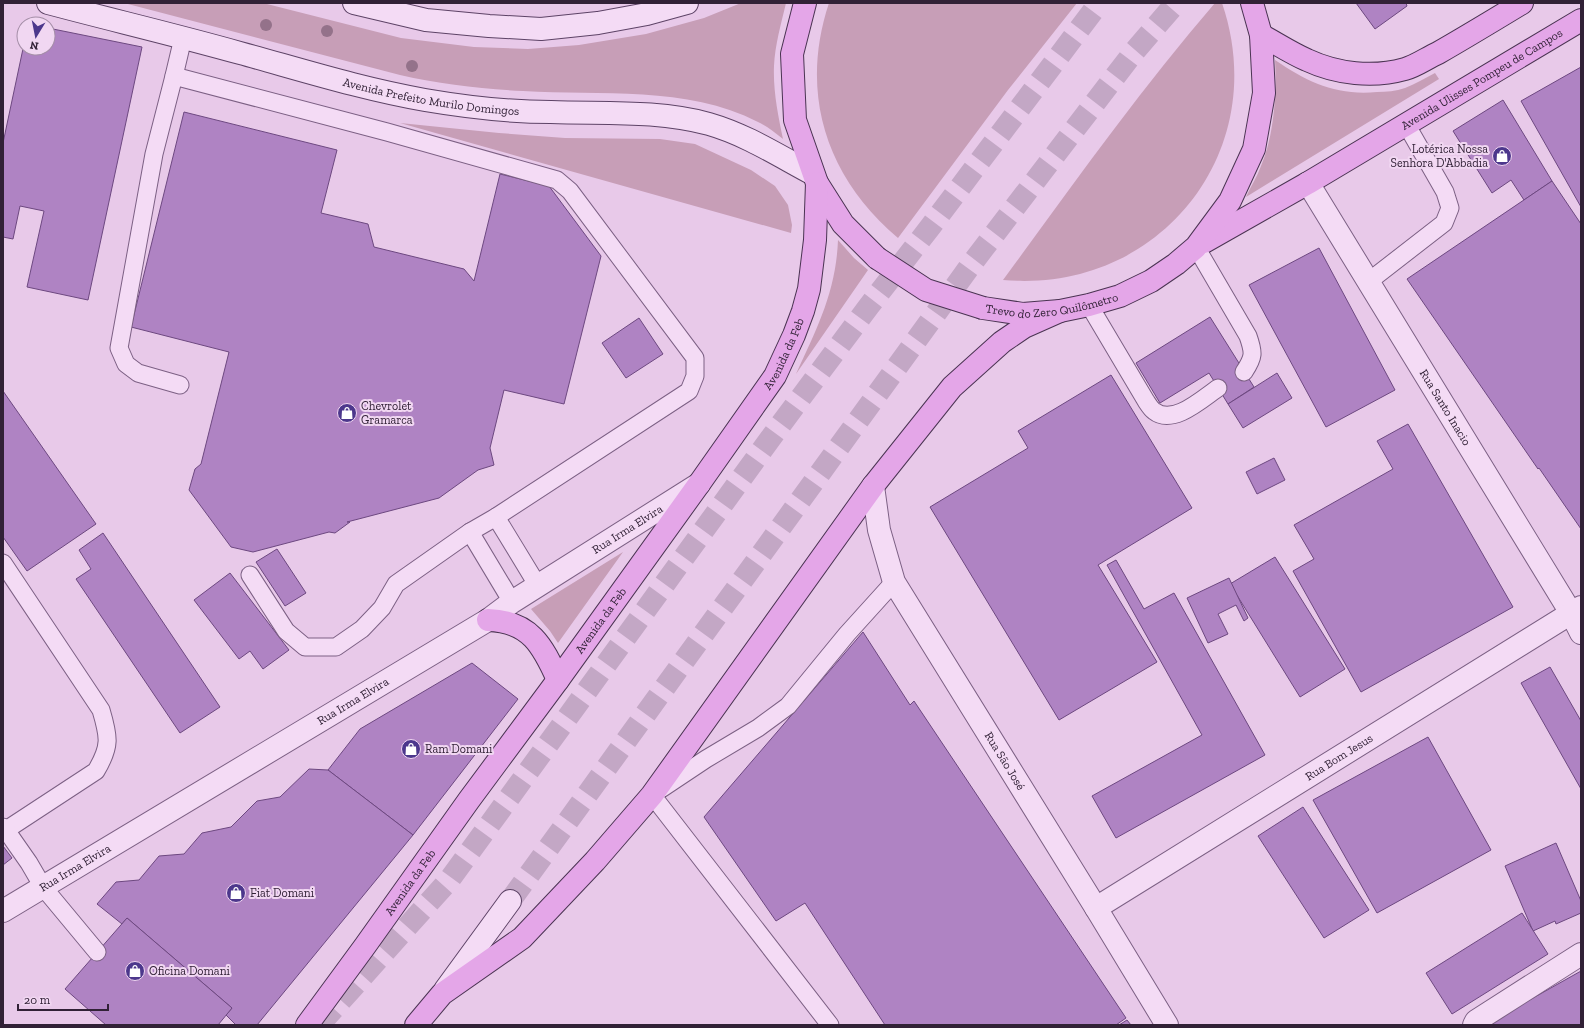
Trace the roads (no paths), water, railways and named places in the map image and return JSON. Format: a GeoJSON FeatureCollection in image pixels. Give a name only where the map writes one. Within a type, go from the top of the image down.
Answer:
{"type":"FeatureCollection","features":[{"type":"Feature","properties":{"kind":"main road","name":"Trevo do Zero Quilômetro"},"geometry":{"type":"LineString","coordinates":[[805,3],[792,54],[795,120],[815,178],[842,224],[877,258],[926,290],[983,308],[1023,314],[1060,311],[1089,305],[1120,296],[1151,281],[1176,264],[1196,247],[1230,201],[1254,149],[1264,93],[1261,35],[1252,3]]}},
{"type":"Feature","properties":{"kind":"main road"},"geometry":{"type":"LineString","coordinates":[[1267,3],[1261,35],[1308,60],[1334,69],[1362,74],[1385,73],[1407,68],[1457,42],[1522,3]]}},
{"type":"Feature","properties":{"kind":"main road","name":"Avenida Ulisses Pompeu de Campos"},"geometry":{"type":"LineString","coordinates":[[1196,247],[1308,183],[1581,20]]}},
{"type":"Feature","properties":{"kind":"main road","name":"Avenida da Feb"},"geometry":{"type":"LineString","coordinates":[[307,1025],[469,800],[558,680],[775,376],[794,335],[809,289],[815,240],[815,178]]}},
{"type":"Feature","properties":{"kind":"main road"},"geometry":{"type":"LineString","coordinates":[[416,1025],[442,994],[522,938],[596,861],[652,795],[873,486],[952,386],[1002,342],[1024,327],[1060,311]]}},
{"type":"Feature","properties":{"kind":"main road"},"geometry":{"type":"LineString","coordinates":[[488,620],[512,624],[527,631],[541,645],[558,680]]}},
{"type":"Feature","properties":{"kind":"street","name":"Avenida Prefeito Murilo Domingos"},"geometry":{"type":"LineString","coordinates":[[48,3],[376,91],[427,101],[515,111],[613,112],[650,115],[709,124],[740,134],[815,178]]}},
{"type":"Feature","properties":{"kind":"street"},"geometry":{"type":"LineString","coordinates":[[354,3],[426,20],[489,26],[541,28],[598,23],[647,14],[687,3]]}},
{"type":"Feature","properties":{"kind":"street","name":"Rua Santo Inacio"},"geometry":{"type":"LineString","coordinates":[[1308,183],[1368,282],[1576,610],[1581,633]]}},
{"type":"Feature","properties":{"kind":"street","name":"Rua Irma Elvira"},"geometry":{"type":"LineString","coordinates":[[3,911],[488,620],[512,602],[699,484]]}},
{"type":"Feature","properties":{"kind":"street","name":"Rua São José"},"geometry":{"type":"LineString","coordinates":[[873,486],[879,530],[894,582],[1167,1025]]}},
{"type":"Feature","properties":{"kind":"street","name":"Rua Bom Jesus"},"geometry":{"type":"LineString","coordinates":[[1096,908],[1576,610]]}},
{"type":"Feature","properties":{"kind":"street"},"geometry":{"type":"LineString","coordinates":[[442,994],[510,901]]}},
{"type":"Feature","properties":{"kind":"street"},"geometry":{"type":"LineString","coordinates":[[1474,1025],[1476,1021],[1581,954]]}},
{"type":"Feature","properties":{"kind":"lane"},"geometry":{"type":"LineString","coordinates":[[180,385],[138,373],[126,364],[119,348],[154,154],[183,38]]}},
{"type":"Feature","properties":{"kind":"lane"},"geometry":{"type":"LineString","coordinates":[[174,76],[387,132],[557,180],[570,191],[695,358],[695,376],[689,391],[496,517],[470,532],[396,584],[382,608],[362,629],[336,647],[305,646],[286,630],[250,575]]}},
{"type":"Feature","properties":{"kind":"lane"},"geometry":{"type":"LineString","coordinates":[[1368,282],[1444,222],[1450,208],[1445,192],[1406,124]]}},
{"type":"Feature","properties":{"kind":"lane"},"geometry":{"type":"LineString","coordinates":[[1196,247],[1248,336],[1252,348],[1252,360],[1244,372]]}},
{"type":"Feature","properties":{"kind":"lane"},"geometry":{"type":"LineString","coordinates":[[1089,305],[1154,412],[1168,416],[1181,413],[1218,388]]}},
{"type":"Feature","properties":{"kind":"lane"},"geometry":{"type":"LineString","coordinates":[[496,517],[538,586]]}},
{"type":"Feature","properties":{"kind":"lane"},"geometry":{"type":"LineString","coordinates":[[470,532],[512,602]]}},
{"type":"Feature","properties":{"kind":"lane"},"geometry":{"type":"LineString","coordinates":[[3,563],[101,710],[108,734],[105,757],[96,771],[4,829],[29,863],[43,887],[97,952]]}},
{"type":"Feature","properties":{"kind":"lane"},"geometry":{"type":"LineString","coordinates":[[830,1025],[652,795],[706,759],[758,728],[788,706],[847,634],[894,582]]}},
{"type":"Feature","properties":{"kind":"tunnel"},"geometry":{"type":"LineString","coordinates":[[319,1025],[450,879],[770,439],[1099,3]]}},
{"type":"Feature","properties":{"kind":"tunnel"},"geometry":{"type":"LineString","coordinates":[[510,901],[973,262],[1133,53],[1176,3]]}},
{"type":"Feature","properties":{"kind":"place","name":"Lotérica Nossa Senhora D'Abbadia"},"geometry":{"type":"Point","coordinates":[1502,156]}},
{"type":"Feature","properties":{"kind":"place","name":"Chevrolet Gramarca"},"geometry":{"type":"Point","coordinates":[347,413]}},
{"type":"Feature","properties":{"kind":"place","name":"Ram Domani"},"geometry":{"type":"Point","coordinates":[411,749]}},
{"type":"Feature","properties":{"kind":"place","name":"Fiat Domani"},"geometry":{"type":"Point","coordinates":[236,893]}},
{"type":"Feature","properties":{"kind":"place","name":"Oficina Domani"},"geometry":{"type":"Point","coordinates":[135,971]}}]}
